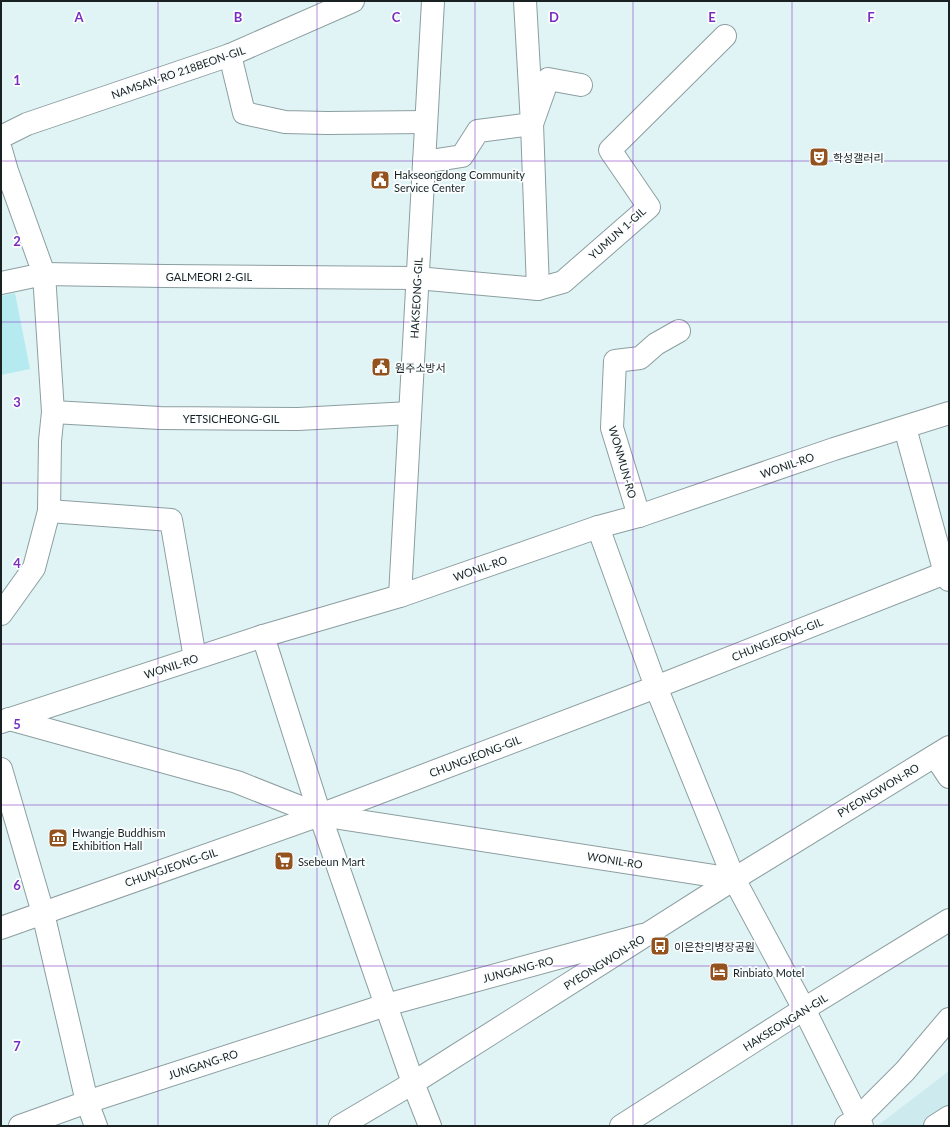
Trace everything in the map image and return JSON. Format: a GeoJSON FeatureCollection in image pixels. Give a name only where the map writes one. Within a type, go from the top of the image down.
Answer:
{"type":"FeatureCollection","features":[{"type":"Feature","properties":{"kind":"street","name":"NAMSAN-RO 218BEON-GIL"},"geometry":{"type":"LineString","coordinates":[[1,137],[27,124],[230,55],[353,1]]}},
{"type":"Feature","properties":{"kind":"street","name":"HAKSEONG-GIL"},"geometry":{"type":"LineString","coordinates":[[400,596],[433,1]]}},
{"type":"Feature","properties":{"kind":"street"},"geometry":{"type":"LineString","coordinates":[[525,1],[532,124],[538,290]]}},
{"type":"Feature","properties":{"kind":"street","name":"YUMUN 1-GIL"},"geometry":{"type":"LineString","coordinates":[[418,278],[538,290],[563,282],[648,207],[610,150],[725,36]]}},
{"type":"Feature","properties":{"kind":"street"},"geometry":{"type":"LineString","coordinates":[[230,55],[244,112],[285,122],[327,124],[426,122]]}},
{"type":"Feature","properties":{"kind":"street"},"geometry":{"type":"LineString","coordinates":[[532,124],[548,79],[581,85]]}},
{"type":"Feature","properties":{"kind":"street"},"geometry":{"type":"LineString","coordinates":[[424,162],[462,156],[478,131],[532,124]]}},
{"type":"Feature","properties":{"kind":"street"},"geometry":{"type":"LineString","coordinates":[[1,150],[7,171],[44,274],[53,412],[50,441],[49,510],[34,568],[1,614]]}},
{"type":"Feature","properties":{"kind":"street","name":"GALMEORI 2-GIL"},"geometry":{"type":"LineString","coordinates":[[1,283],[44,274],[418,278]]}},
{"type":"Feature","properties":{"kind":"street","name":"WONMUN-RO"},"geometry":{"type":"LineString","coordinates":[[639,516],[612,428],[615,361],[640,358],[656,344],[679,331]]}},
{"type":"Feature","properties":{"kind":"street","name":"YETSICHEONG-GIL"},"geometry":{"type":"LineString","coordinates":[[53,412],[160,418],[282,418],[410,413]]}},
{"type":"Feature","properties":{"kind":"street","name":"WONIL-RO"},"geometry":{"type":"LineString","coordinates":[[4,716],[263,636],[400,596],[834,449],[949,413]]}},
{"type":"Feature","properties":{"kind":"street"},"geometry":{"type":"LineString","coordinates":[[905,428],[947,576]]}},
{"type":"Feature","properties":{"kind":"street"},"geometry":{"type":"LineString","coordinates":[[49,510],[171,520],[195,658]]}},
{"type":"Feature","properties":{"kind":"street"},"geometry":{"type":"LineString","coordinates":[[598,528],[656,687],[734,878],[804,1009],[856,1123],[905,1071],[949,1019]]}},
{"type":"Feature","properties":{"kind":"street","name":"CHUNGJEONG-GIL"},"geometry":{"type":"LineString","coordinates":[[1,928],[320,814],[947,576]]}},
{"type":"Feature","properties":{"kind":"street"},"geometry":{"type":"LineString","coordinates":[[263,636],[320,814],[413,1083],[430,1126]]}},
{"type":"Feature","properties":{"kind":"street","name":"WONIL-RO"},"geometry":{"type":"LineString","coordinates":[[4,716],[237,782],[320,814],[734,878]]}},
{"type":"Feature","properties":{"kind":"street"},"geometry":{"type":"LineString","coordinates":[[942,752],[949,777]]}},
{"type":"Feature","properties":{"kind":"street","name":"PYEONGWON-RO"},"geometry":{"type":"LineString","coordinates":[[340,1126],[413,1083],[734,878],[942,752]]}},
{"type":"Feature","properties":{"kind":"street"},"geometry":{"type":"LineString","coordinates":[[1,768],[43,913],[87,1102],[96,1126]]}},
{"type":"Feature","properties":{"kind":"street","name":"HAKSEONGAN-GIL"},"geometry":{"type":"LineString","coordinates":[[621,1126],[804,1009],[949,920]]}},
{"type":"Feature","properties":{"kind":"street","name":"JUNGANG-RO"},"geometry":{"type":"LineString","coordinates":[[20,1126],[87,1102],[386,1004],[649,933]]}},
{"type":"Feature","properties":{"kind":"street"},"geometry":{"type":"LineString","coordinates":[[935,1126],[949,1117]]}},
{"type":"Feature","properties":{"kind":"shaded area"},"geometry":{"type":"Polygon","coordinates":[[[15,293],[30,369],[1,375],[1,296],[15,293]]]}},
{"type":"Feature","properties":{"kind":"shaded area"},"geometry":{"type":"Polygon","coordinates":[[[949,1071],[949,1126],[877,1126],[949,1071]]]}},
{"type":"Feature","properties":{"kind":"place","name":"학성갤러리"},"geometry":{"type":"Point","coordinates":[819,157]}},
{"type":"Feature","properties":{"kind":"place","name":"Hakseongdong Community Service Center"},"geometry":{"type":"Point","coordinates":[380,180]}},
{"type":"Feature","properties":{"kind":"place","name":"원주소방서"},"geometry":{"type":"Point","coordinates":[381,367]}},
{"type":"Feature","properties":{"kind":"place","name":"Hwangje Buddhism Exhibition Hall"},"geometry":{"type":"Point","coordinates":[58,838]}},
{"type":"Feature","properties":{"kind":"place","name":"Ssebeun Mart"},"geometry":{"type":"Point","coordinates":[284,861]}},
{"type":"Feature","properties":{"kind":"place","name":"이은찬의병장공원"},"geometry":{"type":"Point","coordinates":[660,946]}},
{"type":"Feature","properties":{"kind":"place","name":"Rinbiato Motel"},"geometry":{"type":"Point","coordinates":[719,972]}}]}
